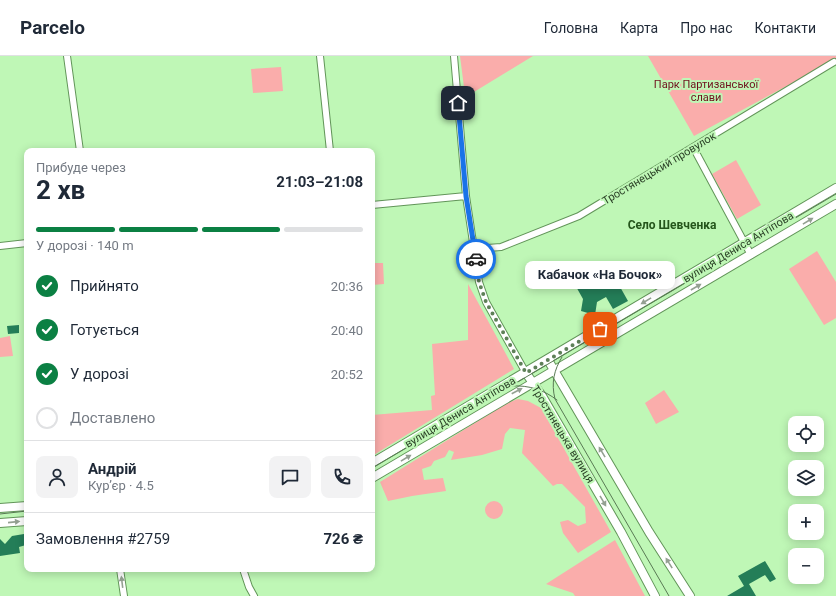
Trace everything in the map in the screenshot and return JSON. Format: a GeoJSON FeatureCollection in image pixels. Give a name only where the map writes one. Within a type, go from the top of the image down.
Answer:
{"type":"FeatureCollection","features":[{"type":"Feature","properties":{"kind":"street"},"geometry":{"type":"LineString","coordinates":[[67,56],[80,148]]}},
{"type":"Feature","properties":{"kind":"street"},"geometry":{"type":"LineString","coordinates":[[320,56],[330,148]]}},
{"type":"Feature","properties":{"kind":"street","name":"Тростянецька вулиця"},"geometry":{"type":"LineString","coordinates":[[454,56],[466,196],[479,282],[486,302],[526,373],[542,394],[655,596]]}},
{"type":"Feature","properties":{"kind":"street","name":"Тростянецький провулок"},"geometry":{"type":"LineString","coordinates":[[474,249],[501,246],[579,216],[834,62]]}},
{"type":"Feature","properties":{"kind":"street"},"geometry":{"type":"LineString","coordinates":[[693,147],[752,255]]}},
{"type":"Feature","properties":{"kind":"street","name":"вулиця Дениса Антіпова"},"geometry":{"type":"LineString","coordinates":[[375,461],[836,188]]}},
{"type":"Feature","properties":{"kind":"street"},"geometry":{"type":"LineString","coordinates":[[375,205],[466,196]]}},
{"type":"Feature","properties":{"kind":"street","name":"вулиця Дениса Антіпова"},"geometry":{"type":"LineString","coordinates":[[375,476],[514,393],[752,255],[836,204]]}},
{"type":"Feature","properties":{"kind":"street"},"geometry":{"type":"LineString","coordinates":[[0,246],[24,243]]}},
{"type":"Feature","properties":{"kind":"street"},"geometry":{"type":"LineString","coordinates":[[548,360],[650,532],[690,596]]}},
{"type":"Feature","properties":{"kind":"street"},"geometry":{"type":"LineString","coordinates":[[0,508],[24,506]]}},
{"type":"Feature","properties":{"kind":"street"},"geometry":{"type":"LineString","coordinates":[[0,523],[24,520]]}},
{"type":"Feature","properties":{"kind":"street"},"geometry":{"type":"LineString","coordinates":[[120,572],[124,596]]}},
{"type":"Feature","properties":{"kind":"street"},"geometry":{"type":"LineString","coordinates":[[244,572],[254,596]]}},
{"type":"Feature","properties":{"kind":"green space"},"geometry":{"type":"Polygon","coordinates":[[[460,56],[533,56],[469,95],[465,95],[460,56]]]}},
{"type":"Feature","properties":{"kind":"green space","name":"Парк Партизанської слави"},"geometry":{"type":"Polygon","coordinates":[[[648,56],[836,56],[836,60],[694,136],[648,56]]]}},
{"type":"Feature","properties":{"kind":"green space"},"geometry":{"type":"Polygon","coordinates":[[[281,67],[283,91],[253,93],[251,69],[281,67]]]}},
{"type":"Feature","properties":{"kind":"green space"},"geometry":{"type":"Polygon","coordinates":[[[736,160],[761,205],[737,219],[712,174],[736,160]]]}},
{"type":"Feature","properties":{"kind":"green space"},"geometry":{"type":"Polygon","coordinates":[[[817,251],[836,282],[836,318],[824,325],[789,269],[817,251]]]}},
{"type":"Feature","properties":{"kind":"green space"},"geometry":{"type":"Polygon","coordinates":[[[375,263],[383,263],[384,284],[375,285],[375,263]]]}},
{"type":"Feature","properties":{"kind":"green space"},"geometry":{"type":"Polygon","coordinates":[[[468,284],[514,369],[375,454],[375,415],[432,410],[431,396],[435,395],[432,344],[468,340],[468,284]]]}},
{"type":"Feature","properties":{"kind":"green space"},"geometry":{"type":"Polygon","coordinates":[[[10,336],[13,356],[0,357],[0,338],[10,336]]]}},
{"type":"Feature","properties":{"kind":"green space"},"geometry":{"type":"Polygon","coordinates":[[[664,390],[679,412],[656,424],[645,403],[664,390]]]}},
{"type":"Feature","properties":{"kind":"green space"},"geometry":{"type":"Polygon","coordinates":[[[518,399],[528,401],[541,408],[611,532],[578,553],[563,533],[560,522],[568,520],[578,526],[586,523],[585,507],[562,484],[553,486],[522,453],[525,430],[510,428],[505,434],[502,449],[482,455],[451,460],[454,452],[449,450],[445,457],[434,461],[431,466],[422,469],[424,480],[443,478],[446,491],[388,501],[380,482],[507,403],[518,399]]]}},
{"type":"Feature","properties":{"kind":"green space"},"geometry":{"type":"Polygon","coordinates":[[[490,501],[498,501],[503,506],[501,517],[498,519],[490,519],[485,514],[485,506],[490,501]]]}},
{"type":"Feature","properties":{"kind":"green space"},"geometry":{"type":"Polygon","coordinates":[[[615,540],[645,596],[575,596],[573,593],[546,584],[615,540]]]}},
{"type":"Feature","properties":{"kind":"building"},"geometry":{"type":"Polygon","coordinates":[[[610,269],[628,301],[613,309],[606,297],[597,302],[595,315],[581,311],[583,299],[574,283],[584,276],[587,282],[610,269]]]}},
{"type":"Feature","properties":{"kind":"building"},"geometry":{"type":"Polygon","coordinates":[[[19,325],[19,333],[8,334],[7,326],[19,325]]]}},
{"type":"Feature","properties":{"kind":"building"},"geometry":{"type":"Polygon","coordinates":[[[24,534],[24,546],[19,547],[20,553],[0,556],[0,539],[5,544],[12,536],[24,534]]]}},
{"type":"Feature","properties":{"kind":"building"},"geometry":{"type":"Polygon","coordinates":[[[765,561],[776,579],[770,582],[765,575],[749,584],[756,596],[727,596],[744,586],[738,576],[765,561]]]}},
{"type":"Feature","properties":{"kind":"tram line"},"geometry":{"type":"LineString","coordinates":[[375,466],[836,194]]}},
{"type":"Feature","properties":{"kind":"tram line"},"geometry":{"type":"LineString","coordinates":[[562,357],[554,377],[553,388],[555,399],[669,596]]}},
{"type":"Feature","properties":{"kind":"tram line"},"geometry":{"type":"LineString","coordinates":[[512,386],[524,386],[536,389],[547,393],[557,400]]}},
{"type":"Feature","properties":{"kind":"tram line"},"geometry":{"type":"LineString","coordinates":[[0,514],[24,511]]}},
{"type":"Feature","properties":{"kind":"way so far"},"geometry":{"type":"LineString","coordinates":[[476,259],[479,282],[486,302],[526,373],[600,329]]}},
{"type":"Feature","properties":{"kind":"place","name":"Кабачок «На Бочок»"},"geometry":{"type":"Point","coordinates":[600,329]}},
{"type":"Feature","properties":{"kind":"district","name":"Село Шевченка"},"geometry":{"type":"Point","coordinates":[672,225]}},
{"type":"Feature","properties":{"kind":"route"},"geometry":{"type":"LineString","coordinates":[[458,103],[466,196],[476,259]]}}]}
